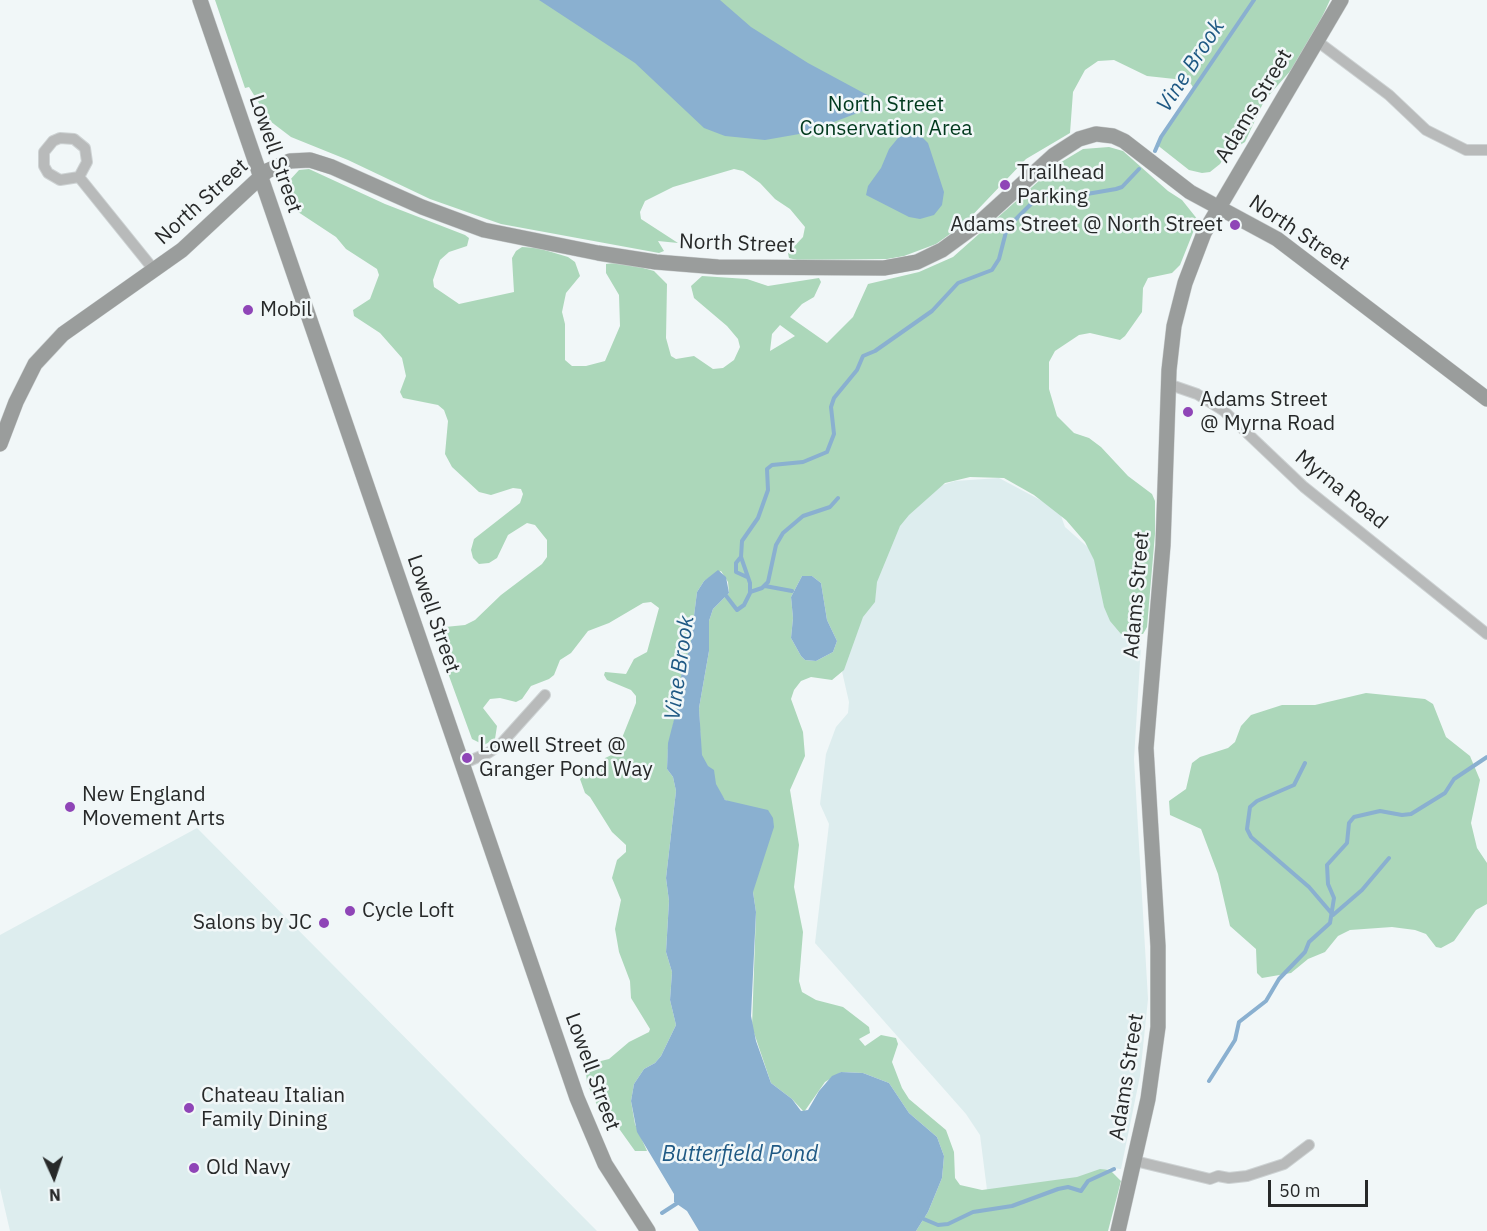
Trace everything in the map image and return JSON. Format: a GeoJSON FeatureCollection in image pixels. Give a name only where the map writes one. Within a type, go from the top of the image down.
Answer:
{"type":"FeatureCollection","features":[{"type":"Feature","properties":{"kind":"main road","name":"Lowell Street"},"geometry":{"type":"LineString","coordinates":[[200,0],[587,1125],[617,1187],[648,1231]]}},
{"type":"Feature","properties":{"kind":"main road","name":"Adams Street"},"geometry":{"type":"LineString","coordinates":[[1118,1231],[1152,1079],[1159,1013],[1158,946],[1146,748],[1163,544],[1171,347],[1181,295],[1196,254],[1218,207],[1341,0]]}},
{"type":"Feature","properties":{"kind":"main road","name":"North Street"},"geometry":{"type":"LineString","coordinates":[[0,444],[5,415],[35,364],[63,334],[190,243],[260,177],[278,165],[296,160],[310,160],[332,167],[448,217],[497,233],[632,259],[732,268],[876,268],[917,262],[942,250],[972,229],[1060,150],[1079,139],[1096,134],[1113,136],[1124,141],[1183,187],[1277,239],[1487,399]]}},
{"type":"Feature","properties":{"kind":"street"},"geometry":{"type":"LineString","coordinates":[[1317,41],[1389,95],[1426,130],[1466,150],[1487,150]]}},
{"type":"Feature","properties":{"kind":"street"},"geometry":{"type":"LineString","coordinates":[[60,138],[74,139],[84,148],[87,162],[79,177],[60,180],[48,173],[44,166],[44,152],[53,141],[60,138]]}},
{"type":"Feature","properties":{"kind":"street"},"geometry":{"type":"LineString","coordinates":[[79,177],[154,270]]}},
{"type":"Feature","properties":{"kind":"street","name":"Myrna Road"},"geometry":{"type":"LineString","coordinates":[[1168,384],[1197,394],[1224,411],[1304,487],[1487,634]]}},
{"type":"Feature","properties":{"kind":"street"},"geometry":{"type":"LineString","coordinates":[[462,764],[500,745],[545,695]]}},
{"type":"Feature","properties":{"kind":"street"},"geometry":{"type":"LineString","coordinates":[[1135,1161],[1210,1179],[1218,1176],[1229,1178],[1246,1176],[1284,1164],[1310,1144]]}},
{"type":"Feature","properties":{"kind":"shaded area"},"geometry":{"type":"Polygon","coordinates":[[[999,478],[1059,510],[1065,527],[1144,597],[1134,759],[1148,999],[1140,1076],[1121,1169],[1110,1168],[1079,1180],[987,1190],[980,1135],[966,1114],[815,943],[829,824],[820,804],[826,754],[836,727],[848,713],[849,702],[841,667],[911,495],[955,481],[999,478]]]}},
{"type":"Feature","properties":{"kind":"shaded area"},"geometry":{"type":"Polygon","coordinates":[[[197,828],[597,1231],[10,1231],[0,1188],[0,935],[197,828]]]}},
{"type":"Feature","properties":{"kind":"green space","name":"North Street Conservation Area"},"geometry":{"type":"Polygon","coordinates":[[[215,0],[1330,0],[1299,61],[1264,101],[1245,142],[1232,145],[1220,164],[1210,172],[1189,170],[1156,144],[1194,89],[1191,84],[1184,80],[1147,76],[1114,60],[1098,61],[1085,70],[1073,92],[1070,133],[1026,159],[964,224],[936,244],[904,256],[887,259],[797,260],[789,258],[788,253],[803,237],[805,227],[790,209],[743,171],[734,169],[673,187],[645,201],[640,212],[641,219],[678,243],[658,241],[664,251],[659,253],[501,224],[430,199],[348,160],[291,137],[270,121],[249,87],[245,88],[215,0]]]}},
{"type":"Feature","properties":{"kind":"green space"},"geometry":{"type":"Polygon","coordinates":[[[1109,147],[1123,151],[1168,191],[1182,200],[1198,220],[1180,265],[1172,273],[1148,278],[1143,288],[1142,312],[1125,336],[1120,340],[1090,333],[1079,335],[1055,351],[1049,362],[1049,389],[1057,416],[1074,433],[1089,438],[1101,447],[1128,476],[1152,494],[1155,501],[1155,534],[1147,627],[1143,634],[1121,634],[1110,621],[1104,607],[1094,560],[1085,542],[1066,520],[1034,495],[1004,478],[970,477],[945,483],[900,526],[877,582],[875,602],[863,617],[844,670],[832,680],[811,677],[801,681],[794,690],[791,699],[803,732],[805,756],[790,790],[799,845],[794,887],[803,932],[799,981],[802,992],[816,1000],[843,1007],[869,1027],[870,1033],[859,1039],[865,1046],[881,1035],[896,1038],[898,1044],[892,1062],[902,1088],[909,1099],[946,1130],[954,1152],[955,1178],[960,1185],[982,1190],[1077,1177],[1100,1169],[1110,1170],[1121,1181],[1108,1231],[916,1231],[928,1212],[942,1178],[944,1156],[937,1137],[909,1113],[889,1083],[863,1073],[841,1072],[825,1082],[804,1112],[792,1099],[771,1083],[752,1027],[756,912],[753,892],[745,884],[745,879],[756,860],[756,832],[746,824],[744,809],[725,800],[717,789],[723,806],[738,816],[749,845],[748,863],[743,864],[744,852],[740,849],[729,865],[714,869],[700,882],[696,876],[702,819],[711,809],[702,772],[699,708],[709,651],[709,621],[713,609],[729,593],[728,582],[721,571],[704,581],[697,592],[690,648],[682,668],[678,704],[668,748],[667,769],[673,777],[676,791],[666,878],[669,901],[666,952],[672,972],[670,1000],[676,1025],[661,1056],[655,1063],[644,1069],[634,1084],[631,1101],[635,1124],[647,1151],[635,1151],[620,1130],[597,1105],[587,1083],[586,1073],[593,1063],[609,1059],[629,1042],[649,1032],[650,1029],[631,998],[630,981],[619,952],[615,929],[621,900],[612,878],[617,860],[626,852],[626,845],[612,832],[590,797],[585,793],[580,779],[587,773],[603,768],[605,758],[616,753],[636,703],[636,696],[631,690],[607,680],[605,672],[626,674],[634,659],[647,652],[659,608],[651,602],[643,603],[609,623],[588,631],[571,653],[560,660],[554,675],[531,686],[522,699],[516,702],[500,698],[490,699],[483,708],[497,726],[495,739],[484,745],[472,739],[445,665],[443,631],[445,627],[465,625],[475,620],[501,595],[542,564],[547,557],[547,540],[535,525],[527,523],[508,535],[497,558],[489,563],[479,564],[473,558],[471,550],[474,539],[520,503],[523,494],[521,489],[513,488],[491,495],[479,492],[452,467],[445,454],[448,421],[444,410],[438,405],[403,398],[400,392],[406,376],[402,358],[380,333],[354,316],[353,310],[370,299],[379,275],[377,269],[346,249],[336,237],[289,206],[286,195],[289,181],[299,170],[309,169],[385,204],[465,235],[469,238],[467,246],[449,252],[440,260],[433,280],[434,287],[459,304],[514,292],[512,258],[522,247],[538,248],[568,257],[575,262],[580,276],[566,293],[562,312],[565,324],[565,360],[572,366],[586,366],[605,361],[620,326],[619,295],[606,273],[606,264],[622,262],[654,271],[667,284],[666,338],[671,356],[676,359],[694,356],[713,369],[723,368],[734,360],[740,347],[738,339],[727,326],[694,298],[691,286],[702,276],[747,279],[768,286],[819,278],[821,282],[814,297],[802,304],[790,317],[827,343],[853,317],[868,284],[919,272],[953,257],[1058,164],[1083,149],[1109,147]],[[780,325],[772,334],[770,351],[795,336],[780,325]],[[802,576],[791,597],[793,618],[791,638],[805,660],[816,661],[833,652],[837,641],[827,620],[821,583],[812,576],[802,576]]]}},
{"type":"Feature","properties":{"kind":"green space"},"geometry":{"type":"Polygon","coordinates":[[[1366,693],[1425,699],[1433,704],[1446,737],[1470,756],[1480,780],[1471,823],[1477,848],[1487,863],[1487,904],[1476,910],[1454,941],[1441,948],[1436,947],[1426,934],[1415,930],[1392,927],[1350,930],[1338,936],[1325,952],[1308,959],[1291,973],[1262,978],[1257,973],[1256,949],[1230,926],[1218,874],[1201,829],[1170,815],[1169,801],[1186,789],[1192,763],[1200,757],[1228,748],[1235,742],[1241,726],[1251,715],[1282,705],[1315,705],[1366,693]]]}},
{"type":"Feature","properties":{"kind":"water"},"geometry":{"type":"Polygon","coordinates":[[[539,0],[720,0],[751,27],[808,63],[871,97],[868,109],[805,133],[765,140],[725,136],[704,128],[635,63],[539,0]]]}},
{"type":"Feature","properties":{"kind":"water"},"geometry":{"type":"Polygon","coordinates":[[[909,133],[922,137],[928,143],[944,192],[942,205],[934,215],[920,219],[909,217],[866,195],[868,186],[881,168],[889,149],[898,138],[909,133]]]}},
{"type":"Feature","properties":{"kind":"water","name":"Butterfield Pond"},"geometry":{"type":"Polygon","coordinates":[[[718,570],[726,577],[729,593],[713,609],[709,621],[709,651],[699,708],[702,755],[708,766],[714,770],[716,784],[725,800],[768,810],[773,818],[774,827],[753,892],[756,912],[751,1016],[756,1041],[771,1083],[792,1099],[801,1111],[808,1110],[819,1091],[832,1076],[841,1072],[863,1073],[889,1083],[909,1113],[937,1137],[944,1156],[942,1178],[928,1212],[916,1231],[699,1231],[687,1211],[674,1202],[674,1194],[637,1132],[631,1101],[634,1084],[644,1069],[655,1063],[661,1056],[676,1025],[670,1000],[672,972],[666,952],[669,901],[666,878],[676,791],[673,777],[667,769],[668,743],[678,704],[682,668],[690,648],[697,592],[704,581],[718,570]]]}},
{"type":"Feature","properties":{"kind":"water"},"geometry":{"type":"Polygon","coordinates":[[[802,576],[812,576],[821,583],[827,620],[837,641],[833,652],[816,661],[805,660],[791,638],[793,618],[791,597],[802,576]]]}},
{"type":"Feature","properties":{"kind":"waterway","name":"Vine Brook"},"geometry":{"type":"LineString","coordinates":[[1155,151],[1161,137],[1254,0]]}},
{"type":"Feature","properties":{"kind":"waterway","name":"Vine Brook"},"geometry":{"type":"LineString","coordinates":[[724,593],[737,610],[744,605],[750,593],[750,583],[741,557],[742,541],[758,518],[768,490],[767,469],[772,465],[803,462],[827,452],[834,434],[831,407],[834,398],[857,370],[863,356],[875,351],[932,311],[958,283],[992,270],[999,259],[1007,228],[1040,195],[1081,195],[1116,189],[1122,187],[1139,169]]}},
{"type":"Feature","properties":{"kind":"waterway"},"geometry":{"type":"LineString","coordinates":[[750,592],[762,588],[768,582],[776,545],[783,533],[803,516],[830,507],[838,498]]}},
{"type":"Feature","properties":{"kind":"waterway"},"geometry":{"type":"LineString","coordinates":[[740,558],[736,563],[736,572],[747,577]]}},
{"type":"Feature","properties":{"kind":"waterway"},"geometry":{"type":"LineString","coordinates":[[765,586],[792,591]]}},
{"type":"Feature","properties":{"kind":"waterway"},"geometry":{"type":"LineString","coordinates":[[1209,1081],[1235,1040],[1239,1022],[1266,1001],[1279,979],[1305,952],[1309,942],[1330,923],[1334,898],[1328,884],[1327,865],[1347,843],[1349,823],[1354,817],[1380,811],[1402,815],[1411,814],[1445,793],[1454,779],[1487,757]]}},
{"type":"Feature","properties":{"kind":"waterway"},"geometry":{"type":"LineString","coordinates":[[1305,763],[1294,785],[1257,801],[1250,807],[1247,829],[1251,837],[1309,887],[1333,915],[1362,890],[1389,858]]}},
{"type":"Feature","properties":{"kind":"waterway"},"geometry":{"type":"LineString","coordinates":[[919,1217],[938,1225],[948,1224],[973,1212],[1012,1206],[1058,1189],[1068,1187],[1081,1191],[1088,1181],[1114,1169]]}},
{"type":"Feature","properties":{"kind":"waterway","name":"Vine Brook"},"geometry":{"type":"LineString","coordinates":[[662,1213],[679,1202]]}},
{"type":"Feature","properties":{"kind":"place","name":"Trailhead Parking"},"geometry":{"type":"Point","coordinates":[1005,185]}},
{"type":"Feature","properties":{"kind":"place","name":"Adams Street @ North Street"},"geometry":{"type":"Point","coordinates":[1235,225]}},
{"type":"Feature","properties":{"kind":"place","name":"Mobil"},"geometry":{"type":"Point","coordinates":[248,310]}},
{"type":"Feature","properties":{"kind":"place","name":"Adams Street @ Myrna Road"},"geometry":{"type":"Point","coordinates":[1188,412]}},
{"type":"Feature","properties":{"kind":"place","name":"Lowell Street @ Granger Pond Way"},"geometry":{"type":"Point","coordinates":[467,758]}},
{"type":"Feature","properties":{"kind":"place","name":"New England Movement Arts"},"geometry":{"type":"Point","coordinates":[70,807]}},
{"type":"Feature","properties":{"kind":"place","name":"Cycle Loft"},"geometry":{"type":"Point","coordinates":[350,911]}},
{"type":"Feature","properties":{"kind":"place","name":"Salons by JC"},"geometry":{"type":"Point","coordinates":[324,923]}},
{"type":"Feature","properties":{"kind":"place","name":"Chateau Italian Family Dining"},"geometry":{"type":"Point","coordinates":[189,1108]}},
{"type":"Feature","properties":{"kind":"place","name":"Old Navy"},"geometry":{"type":"Point","coordinates":[194,1168]}}]}
